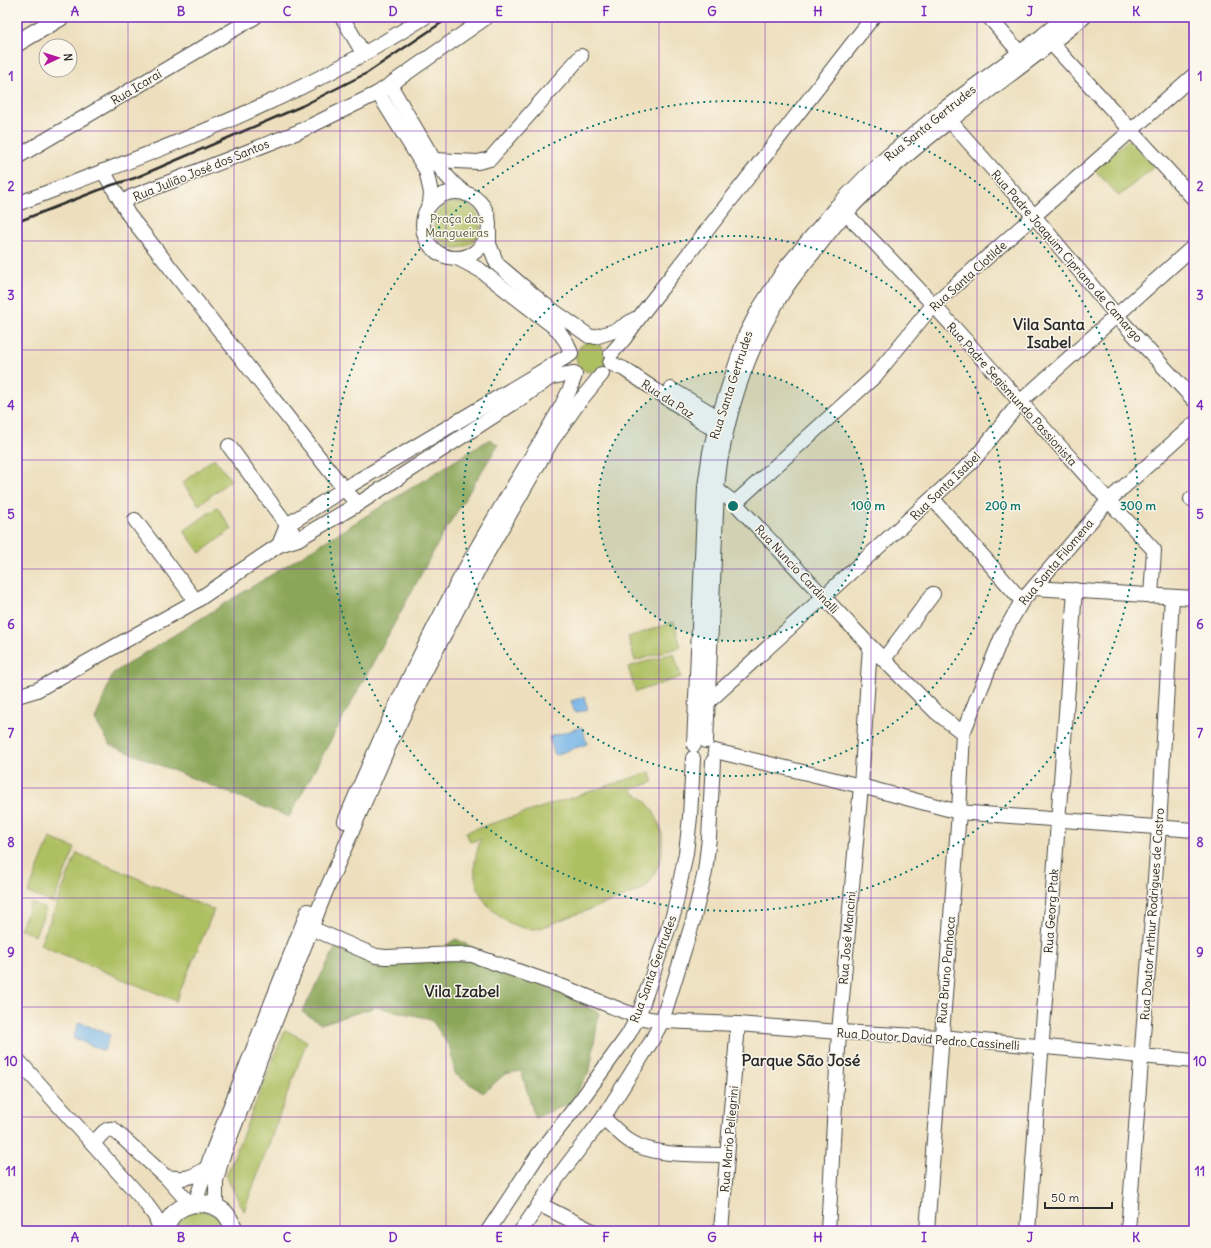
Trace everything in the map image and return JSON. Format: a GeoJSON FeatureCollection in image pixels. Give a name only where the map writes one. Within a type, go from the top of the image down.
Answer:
{"type":"FeatureCollection","features":[{"type":"Feature","properties":{"kind":"main road"},"geometry":{"type":"LineString","coordinates":[[17,43],[61,17]]}},
{"type":"Feature","properties":{"kind":"main road"},"geometry":{"type":"LineString","coordinates":[[164,1231],[171,1217],[179,1209],[193,1203],[206,1204],[216,1207],[225,1213],[235,1231]]}},
{"type":"Feature","properties":{"kind":"street","name":"Rua Icaraí"},"geometry":{"type":"LineString","coordinates":[[17,157],[255,17]]}},
{"type":"Feature","properties":{"kind":"street"},"geometry":{"type":"LineString","coordinates":[[342,17],[363,54]]}},
{"type":"Feature","properties":{"kind":"street"},"geometry":{"type":"LineString","coordinates":[[17,204],[162,148],[261,106],[363,54],[425,17]]}},
{"type":"Feature","properties":{"kind":"street","name":"Rua Julião José dos Santos"},"geometry":{"type":"LineString","coordinates":[[358,504],[344,489],[128,214],[122,203],[131,197],[298,132],[378,93],[487,17]]}},
{"type":"Feature","properties":{"kind":"street"},"geometry":{"type":"LineString","coordinates":[[216,1207],[216,1181],[222,1158],[311,928],[391,741],[420,680],[481,564],[551,442],[644,311],[873,17]]}},
{"type":"Feature","properties":{"kind":"street"},"geometry":{"type":"LineString","coordinates":[[989,17],[1023,57]]}},
{"type":"Feature","properties":{"kind":"street","name":"Rua Santa Gertrudes"},"geometry":{"type":"LineString","coordinates":[[1047,40],[1065,17]]}},
{"type":"Feature","properties":{"kind":"street","name":"Rua Santa Gertrudes"},"geometry":{"type":"LineString","coordinates":[[698,748],[707,703],[711,488],[710,452],[722,427],[746,334],[760,307],[786,267],[841,210],[874,168],[1023,57],[1084,17]]}},
{"type":"Feature","properties":{"kind":"street"},"geometry":{"type":"LineString","coordinates":[[1047,40],[1194,198]]}},
{"type":"Feature","properties":{"kind":"street"},"geometry":{"type":"LineString","coordinates":[[434,160],[478,162],[490,159],[582,56]]}},
{"type":"Feature","properties":{"kind":"street","name":"Rua Santa Clotilde"},"geometry":{"type":"LineString","coordinates":[[735,503],[875,376],[933,305],[1194,76]]}},
{"type":"Feature","properties":{"kind":"street"},"geometry":{"type":"LineString","coordinates":[[17,696],[37,690],[196,601],[279,545],[298,539],[358,504],[526,395],[551,377],[574,374],[589,377],[595,376],[608,362],[606,343],[592,336],[544,304],[497,264],[489,244],[489,219],[485,208],[478,200],[454,184],[434,160],[390,85]]}},
{"type":"Feature","properties":{"kind":"street"},"geometry":{"type":"LineString","coordinates":[[378,93],[426,170],[431,192],[430,204]]}},
{"type":"Feature","properties":{"kind":"street","name":"Rua Padre Joaquim Cipriano de Camargo"},"geometry":{"type":"LineString","coordinates":[[945,116],[1034,216],[1116,315],[1194,400]]}},
{"type":"Feature","properties":{"kind":"street"},"geometry":{"type":"LineString","coordinates":[[103,171],[122,203]]}},
{"type":"Feature","properties":{"kind":"street"},"geometry":{"type":"LineString","coordinates":[[467,194],[458,191],[447,192],[437,197],[430,204],[424,214],[422,225],[424,236],[430,246],[438,254],[448,258],[470,256],[479,249],[489,230]]}},
{"type":"Feature","properties":{"kind":"street","name":"Rua Padre Segismundo Passionista"},"geometry":{"type":"LineString","coordinates":[[841,210],[933,305],[1108,501],[1154,550],[1151,596]]}},
{"type":"Feature","properties":{"kind":"street","name":"Rua Santa Isabel"},"geometry":{"type":"LineString","coordinates":[[707,703],[973,462],[1020,402],[1194,246]]}},
{"type":"Feature","properties":{"kind":"street"},"geometry":{"type":"LineString","coordinates":[[93,1144],[106,1130],[111,1128],[113,1129],[193,1203],[284,969],[376,748],[401,694],[477,548],[570,389],[574,374],[571,354],[567,343],[558,330],[480,270],[459,258]]}},
{"type":"Feature","properties":{"kind":"street"},"geometry":{"type":"LineString","coordinates":[[279,545],[287,525],[344,489],[571,354],[573,347],[582,338],[609,333],[622,328],[644,311]]}},
{"type":"Feature","properties":{"kind":"street","name":"Rua da Paz"},"geometry":{"type":"LineString","coordinates":[[608,362],[722,427]]}},
{"type":"Feature","properties":{"kind":"street","name":"Rua Santa Filomena"},"geometry":{"type":"LineString","coordinates":[[964,732],[1002,636],[1022,601],[1108,501],[1194,424]]}},
{"type":"Feature","properties":{"kind":"street"},"geometry":{"type":"LineString","coordinates":[[229,446],[298,539]]}},
{"type":"Feature","properties":{"kind":"street","name":"Rua Santa Gertrudes"},"geometry":{"type":"LineString","coordinates":[[488,1231],[538,1155],[628,1035],[638,1017],[675,904],[686,853],[698,748],[711,488]]}},
{"type":"Feature","properties":{"kind":"street","name":"Rua Nuncio Cardinalli"},"geometry":{"type":"LineString","coordinates":[[711,488],[735,503],[870,646],[937,713],[964,732]]}},
{"type":"Feature","properties":{"kind":"street"},"geometry":{"type":"LineString","coordinates":[[933,499],[1022,601]]}},
{"type":"Feature","properties":{"kind":"street"},"geometry":{"type":"LineString","coordinates":[[135,520],[196,601]]}},
{"type":"Feature","properties":{"kind":"street"},"geometry":{"type":"LineString","coordinates":[[1034,588],[1194,598]]}},
{"type":"Feature","properties":{"kind":"street","name":"Rua Georg Ptak"},"geometry":{"type":"LineString","coordinates":[[1028,1231],[1075,590]]}},
{"type":"Feature","properties":{"kind":"street"},"geometry":{"type":"LineString","coordinates":[[884,659],[933,594]]}},
{"type":"Feature","properties":{"kind":"street","name":"Rua Doutor Arthur Rodrigues de Castro"},"geometry":{"type":"LineString","coordinates":[[1128,1231],[1159,827],[1172,597]]}},
{"type":"Feature","properties":{"kind":"street","name":"Rua José Mancini"},"geometry":{"type":"LineString","coordinates":[[828,1231],[839,1032],[861,786],[870,646]]}},
{"type":"Feature","properties":{"kind":"street","name":"Rua Bruno Panhoca"},"geometry":{"type":"LineString","coordinates":[[927,1231],[964,732]]}},
{"type":"Feature","properties":{"kind":"street"},"geometry":{"type":"LineString","coordinates":[[710,742],[714,746],[714,756],[707,764],[700,764],[698,748],[710,742]]}},
{"type":"Feature","properties":{"kind":"street"},"geometry":{"type":"LineString","coordinates":[[714,756],[861,786],[959,812],[1194,830]]}},
{"type":"Feature","properties":{"kind":"street","name":"Rua Santa Gertrudes"},"geometry":{"type":"LineString","coordinates":[[521,1231],[539,1204],[603,1118],[651,1042],[662,1021],[693,921],[705,872],[709,838],[714,756]]}},
{"type":"Feature","properties":{"kind":"street","name":"Rua Doutor David Pedro Cassinelli"},"geometry":{"type":"LineString","coordinates":[[311,928],[376,956],[386,957],[472,954],[561,986],[638,1017],[662,1021],[738,1024],[839,1032],[941,1037],[1194,1061]]}},
{"type":"Feature","properties":{"kind":"street","name":"Rua Mario Pellegrini"},"geometry":{"type":"LineString","coordinates":[[721,1231],[738,1024]]}},
{"type":"Feature","properties":{"kind":"street"},"geometry":{"type":"LineString","coordinates":[[17,1059],[144,1201],[155,1216],[161,1231]]}},
{"type":"Feature","properties":{"kind":"street"},"geometry":{"type":"LineString","coordinates":[[603,1118],[632,1142],[656,1152],[727,1155]]}},
{"type":"Feature","properties":{"kind":"street"},"geometry":{"type":"LineString","coordinates":[[166,1177],[190,1178],[208,1167]]}},
{"type":"Feature","properties":{"kind":"street"},"geometry":{"type":"LineString","coordinates":[[539,1204],[592,1231]]}},
{"type":"Feature","properties":{"kind":"green space"},"geometry":{"type":"Polygon","coordinates":[[[1128,140],[1131,141],[1154,167],[1119,196],[1094,169],[1128,140]]]}},
{"type":"Feature","properties":{"kind":"green space","name":"Praça das Mangueiras"},"geometry":{"type":"Polygon","coordinates":[[[452,202],[462,202],[474,208],[479,216],[479,234],[474,242],[466,247],[452,248],[444,245],[437,238],[434,230],[434,220],[437,212],[444,205],[452,202]]]}},
{"type":"Feature","properties":{"kind":"green space"},"geometry":{"type":"Polygon","coordinates":[[[591,342],[602,346],[606,357],[602,368],[591,372],[580,368],[576,357],[580,346],[591,342]]]}},
{"type":"Feature","properties":{"kind":"green space"},"geometry":{"type":"Polygon","coordinates":[[[490,439],[498,445],[442,536],[289,817],[110,745],[95,720],[113,673],[490,439]]]}},
{"type":"Feature","properties":{"kind":"green space"},"geometry":{"type":"Polygon","coordinates":[[[214,458],[231,480],[199,505],[182,483],[214,458]]]}},
{"type":"Feature","properties":{"kind":"green space"},"geometry":{"type":"Polygon","coordinates":[[[217,507],[232,529],[200,553],[184,531],[217,507]]]}},
{"type":"Feature","properties":{"kind":"green space"},"geometry":{"type":"Polygon","coordinates":[[[674,622],[681,647],[635,661],[628,637],[674,622]]]}},
{"type":"Feature","properties":{"kind":"green space"},"geometry":{"type":"Polygon","coordinates":[[[674,653],[681,677],[636,692],[628,667],[674,653]]]}},
{"type":"Feature","properties":{"kind":"green space"},"geometry":{"type":"Polygon","coordinates":[[[650,772],[653,782],[630,790],[645,801],[654,813],[662,835],[661,858],[657,869],[644,889],[535,929],[520,927],[506,921],[484,900],[475,878],[476,854],[481,839],[470,842],[466,832],[650,772]]]}},
{"type":"Feature","properties":{"kind":"green space"},"geometry":{"type":"Polygon","coordinates":[[[50,838],[75,848],[53,903],[28,893],[50,838]]]}},
{"type":"Feature","properties":{"kind":"green space"},"geometry":{"type":"Polygon","coordinates":[[[77,853],[214,910],[176,1001],[40,945],[77,853]]]}},
{"type":"Feature","properties":{"kind":"green space"},"geometry":{"type":"Polygon","coordinates":[[[31,903],[46,909],[35,936],[20,929],[31,903]]]}},
{"type":"Feature","properties":{"kind":"green space"},"geometry":{"type":"Polygon","coordinates":[[[341,937],[375,954],[436,951],[456,939],[599,1013],[590,1070],[570,1103],[535,1118],[521,1071],[505,1074],[483,1093],[455,1074],[450,1048],[431,1019],[376,1007],[321,1024],[302,1012],[341,937]]]}},
{"type":"Feature","properties":{"kind":"green space"},"geometry":{"type":"Polygon","coordinates":[[[285,1030],[307,1041],[244,1211],[226,1176],[285,1030]]]}},
{"type":"Feature","properties":{"kind":"green space"},"geometry":{"type":"Polygon","coordinates":[[[17,1096],[25,1106],[17,1112],[17,1096]]]}},
{"type":"Feature","properties":{"kind":"green space"},"geometry":{"type":"Polygon","coordinates":[[[194,1211],[204,1211],[221,1218],[228,1231],[174,1231],[177,1224],[182,1219],[194,1211]]]}},
{"type":"Feature","properties":{"kind":"water"},"geometry":{"type":"Polygon","coordinates":[[[584,697],[588,709],[575,713],[571,701],[584,697]]]}},
{"type":"Feature","properties":{"kind":"water"},"geometry":{"type":"Polygon","coordinates":[[[582,727],[587,744],[555,755],[549,737],[582,727]]]}},
{"type":"Feature","properties":{"kind":"water"},"geometry":{"type":"Polygon","coordinates":[[[79,1022],[110,1035],[104,1051],[73,1038],[79,1022]]]}},
{"type":"Feature","properties":{"kind":"railway"},"geometry":{"type":"LineString","coordinates":[[17,222],[112,185],[135,178],[302,106],[367,73],[450,17]]}},
{"type":"Feature","properties":{"kind":"district","name":"Vila Santa Isabel"},"geometry":{"type":"Point","coordinates":[1049,333]}},
{"type":"Feature","properties":{"kind":"district","name":"Vila Izabel"},"geometry":{"type":"Point","coordinates":[462,991]}},
{"type":"Feature","properties":{"kind":"district","name":"Parque São José"},"geometry":{"type":"Point","coordinates":[801,1060]}}]}
